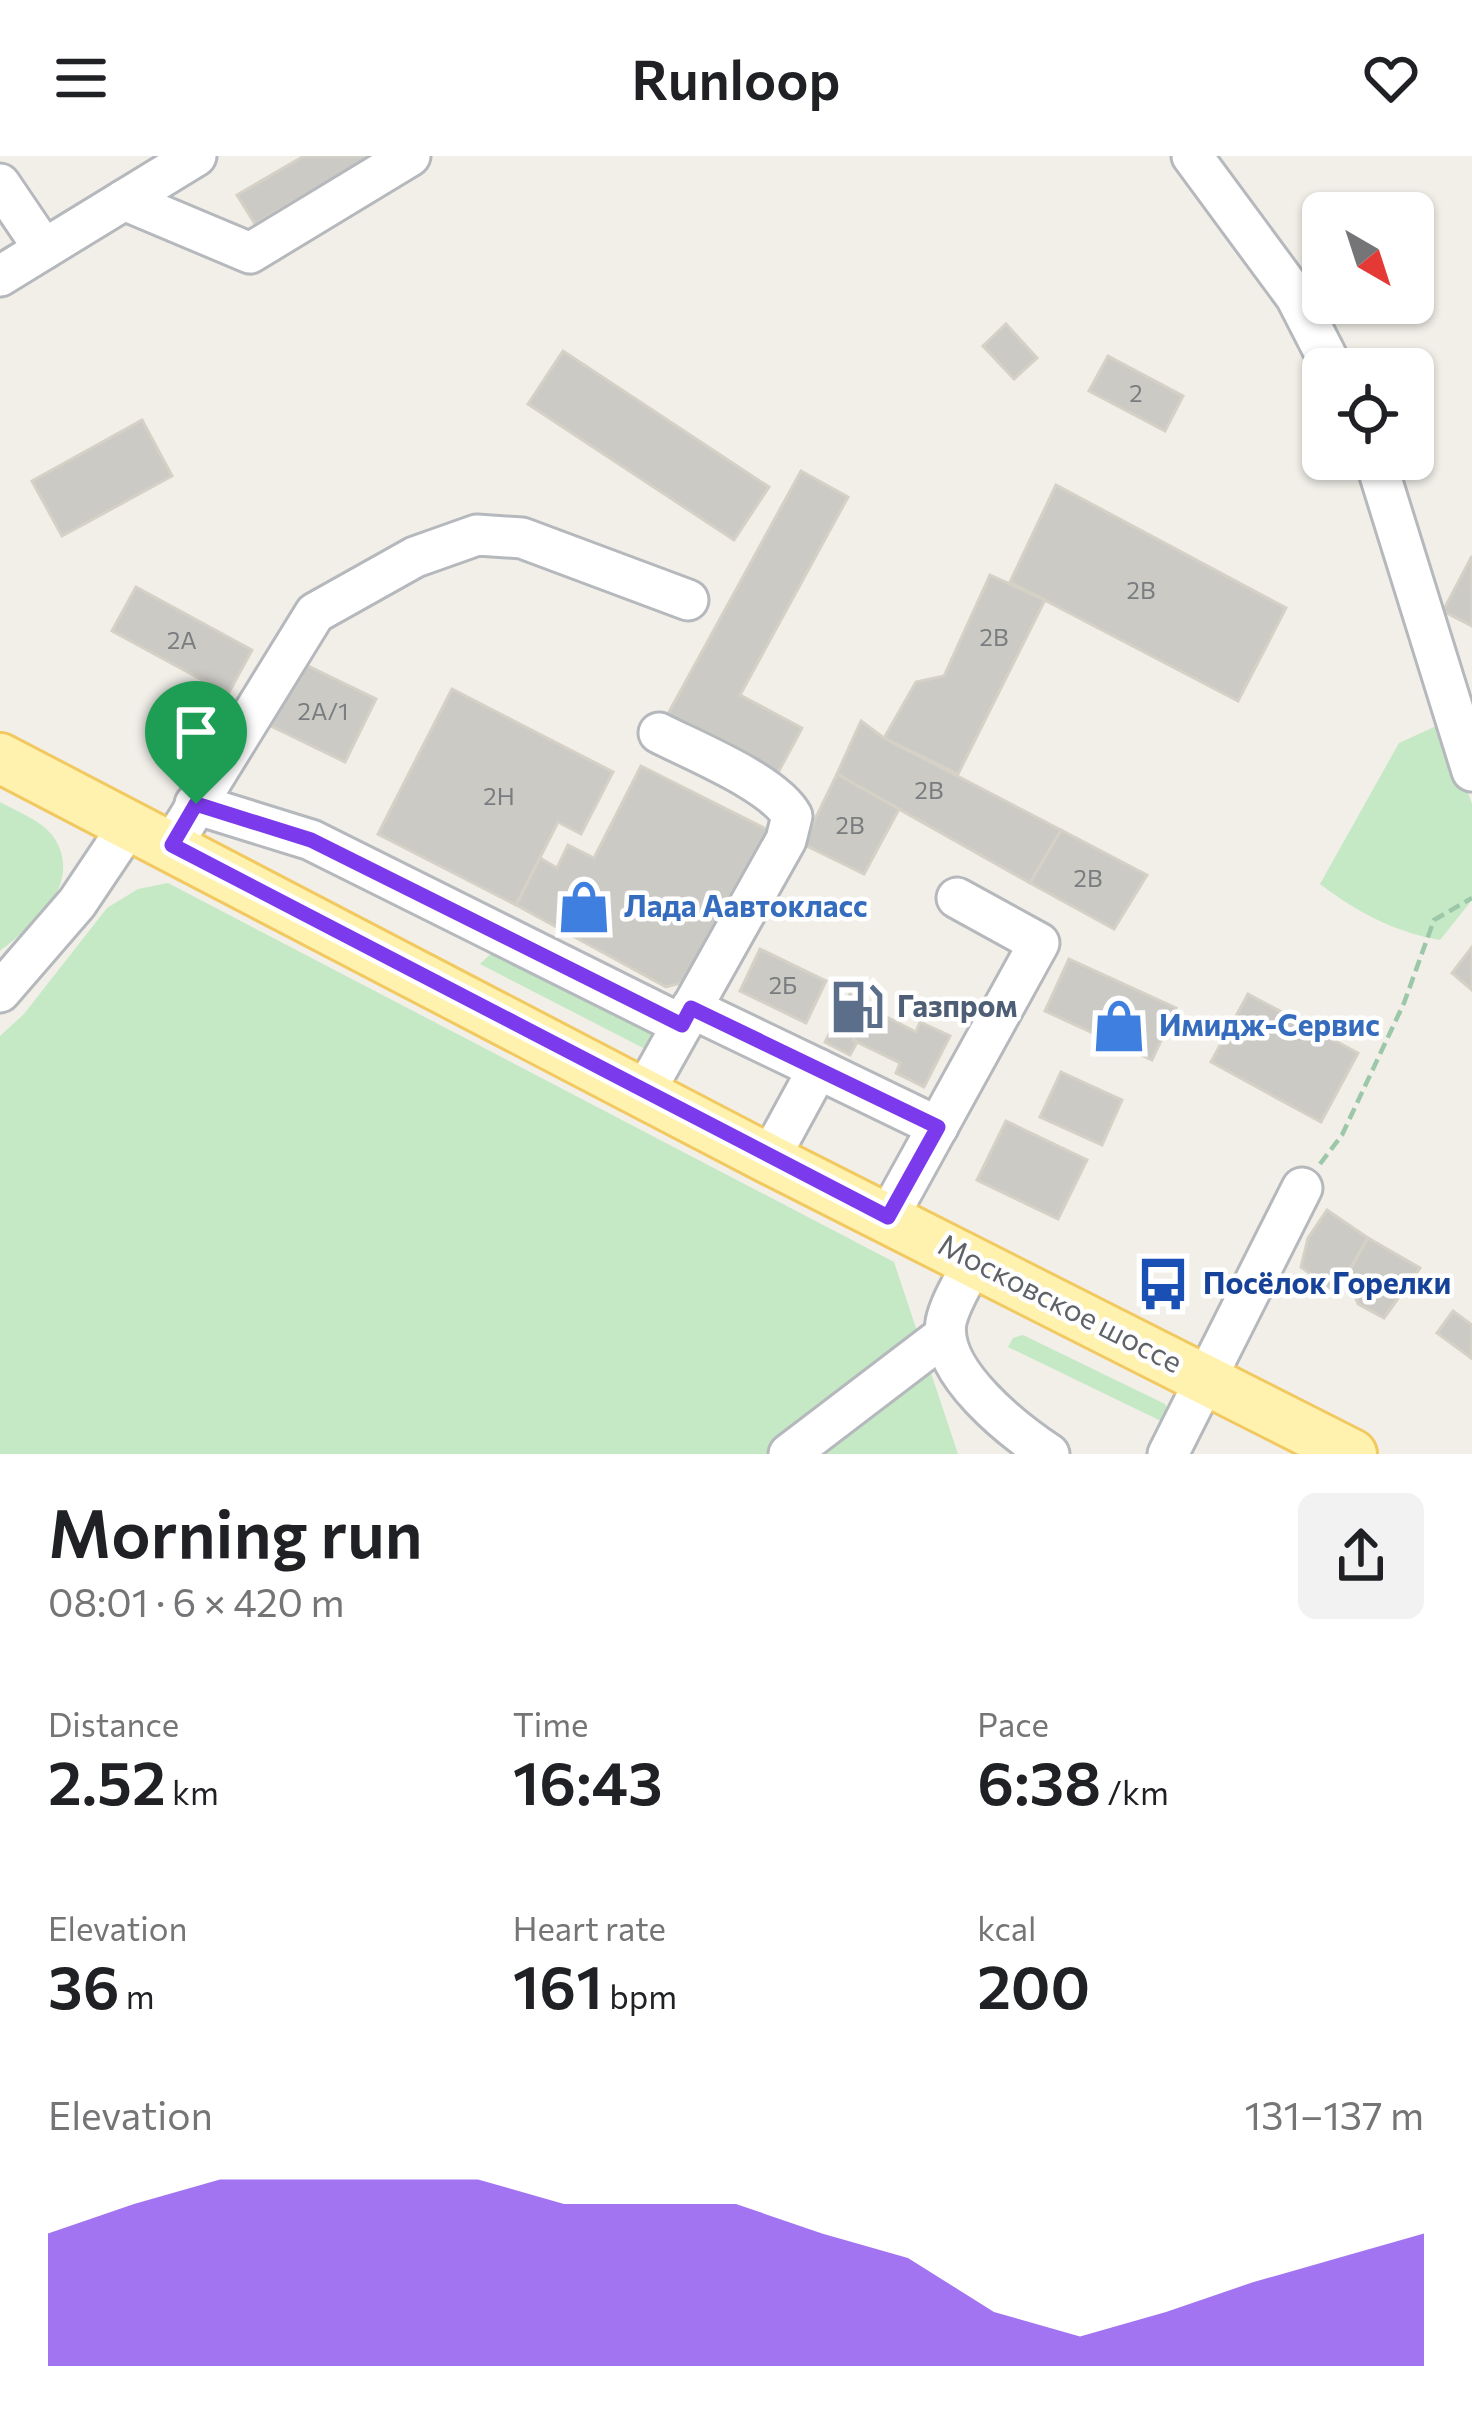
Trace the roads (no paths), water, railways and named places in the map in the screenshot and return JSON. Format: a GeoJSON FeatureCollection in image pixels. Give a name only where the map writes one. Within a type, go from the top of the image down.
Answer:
{"type":"FeatureCollection","features":[{"type":"Feature","properties":{"kind":"main road","name":"Московское шоссе"},"geometry":{"type":"LineString","coordinates":[[0,758],[166,824],[644,1093],[1352,1454]]}},
{"type":"Feature","properties":{"kind":"street"},"geometry":{"type":"LineString","coordinates":[[0,276],[196,156]]}},
{"type":"Feature","properties":{"kind":"street"},"geometry":{"type":"LineString","coordinates":[[124,200],[250,253],[410,156]]}},
{"type":"Feature","properties":{"kind":"street"},"geometry":{"type":"LineString","coordinates":[[1192,156],[1296,297],[1322,348]]}},
{"type":"Feature","properties":{"kind":"street"},"geometry":{"type":"LineString","coordinates":[[0,184],[44,249]]}},
{"type":"Feature","properties":{"kind":"street"},"geometry":{"type":"LineString","coordinates":[[1382,480],[1472,771]]}},
{"type":"Feature","properties":{"kind":"street"},"geometry":{"type":"LineString","coordinates":[[0,992],[77,903],[166,824],[315,614],[415,557],[478,535],[522,538],[688,600]]}},
{"type":"Feature","properties":{"kind":"street"},"geometry":{"type":"LineString","coordinates":[[644,1093],[786,839],[792,816],[785,804],[765,790],[659,733]]}},
{"type":"Feature","properties":{"kind":"street"},"geometry":{"type":"LineString","coordinates":[[166,824],[311,840],[686,1017],[818,1069],[938,1127]]}},
{"type":"Feature","properties":{"kind":"street"},"geometry":{"type":"LineString","coordinates":[[888,1217],[1039,943],[957,898]]}},
{"type":"Feature","properties":{"kind":"street"},"geometry":{"type":"LineString","coordinates":[[769,1159],[818,1069]]}},
{"type":"Feature","properties":{"kind":"street"},"geometry":{"type":"LineString","coordinates":[[1168,1454],[1302,1188]]}},
{"type":"Feature","properties":{"kind":"street"},"geometry":{"type":"LineString","coordinates":[[974,1261],[946,1318],[950,1353],[1006,1425],[1049,1454]]}},
{"type":"Feature","properties":{"kind":"street"},"geometry":{"type":"LineString","coordinates":[[789,1454],[828,1440],[945,1335]]}},
{"type":"Feature","properties":{"kind":"place","name":"Лада Аавтокласс"},"geometry":{"type":"Point","coordinates":[584,907]}},
{"type":"Feature","properties":{"kind":"place","name":"Газпром"},"geometry":{"type":"Point","coordinates":[857,1007]}},
{"type":"Feature","properties":{"kind":"place","name":"Имидж-Сервис"},"geometry":{"type":"Point","coordinates":[1119,1026]}},
{"type":"Feature","properties":{"kind":"place","name":"Посёлок Горелки"},"geometry":{"type":"Point","coordinates":[1163,1284]}}]}
